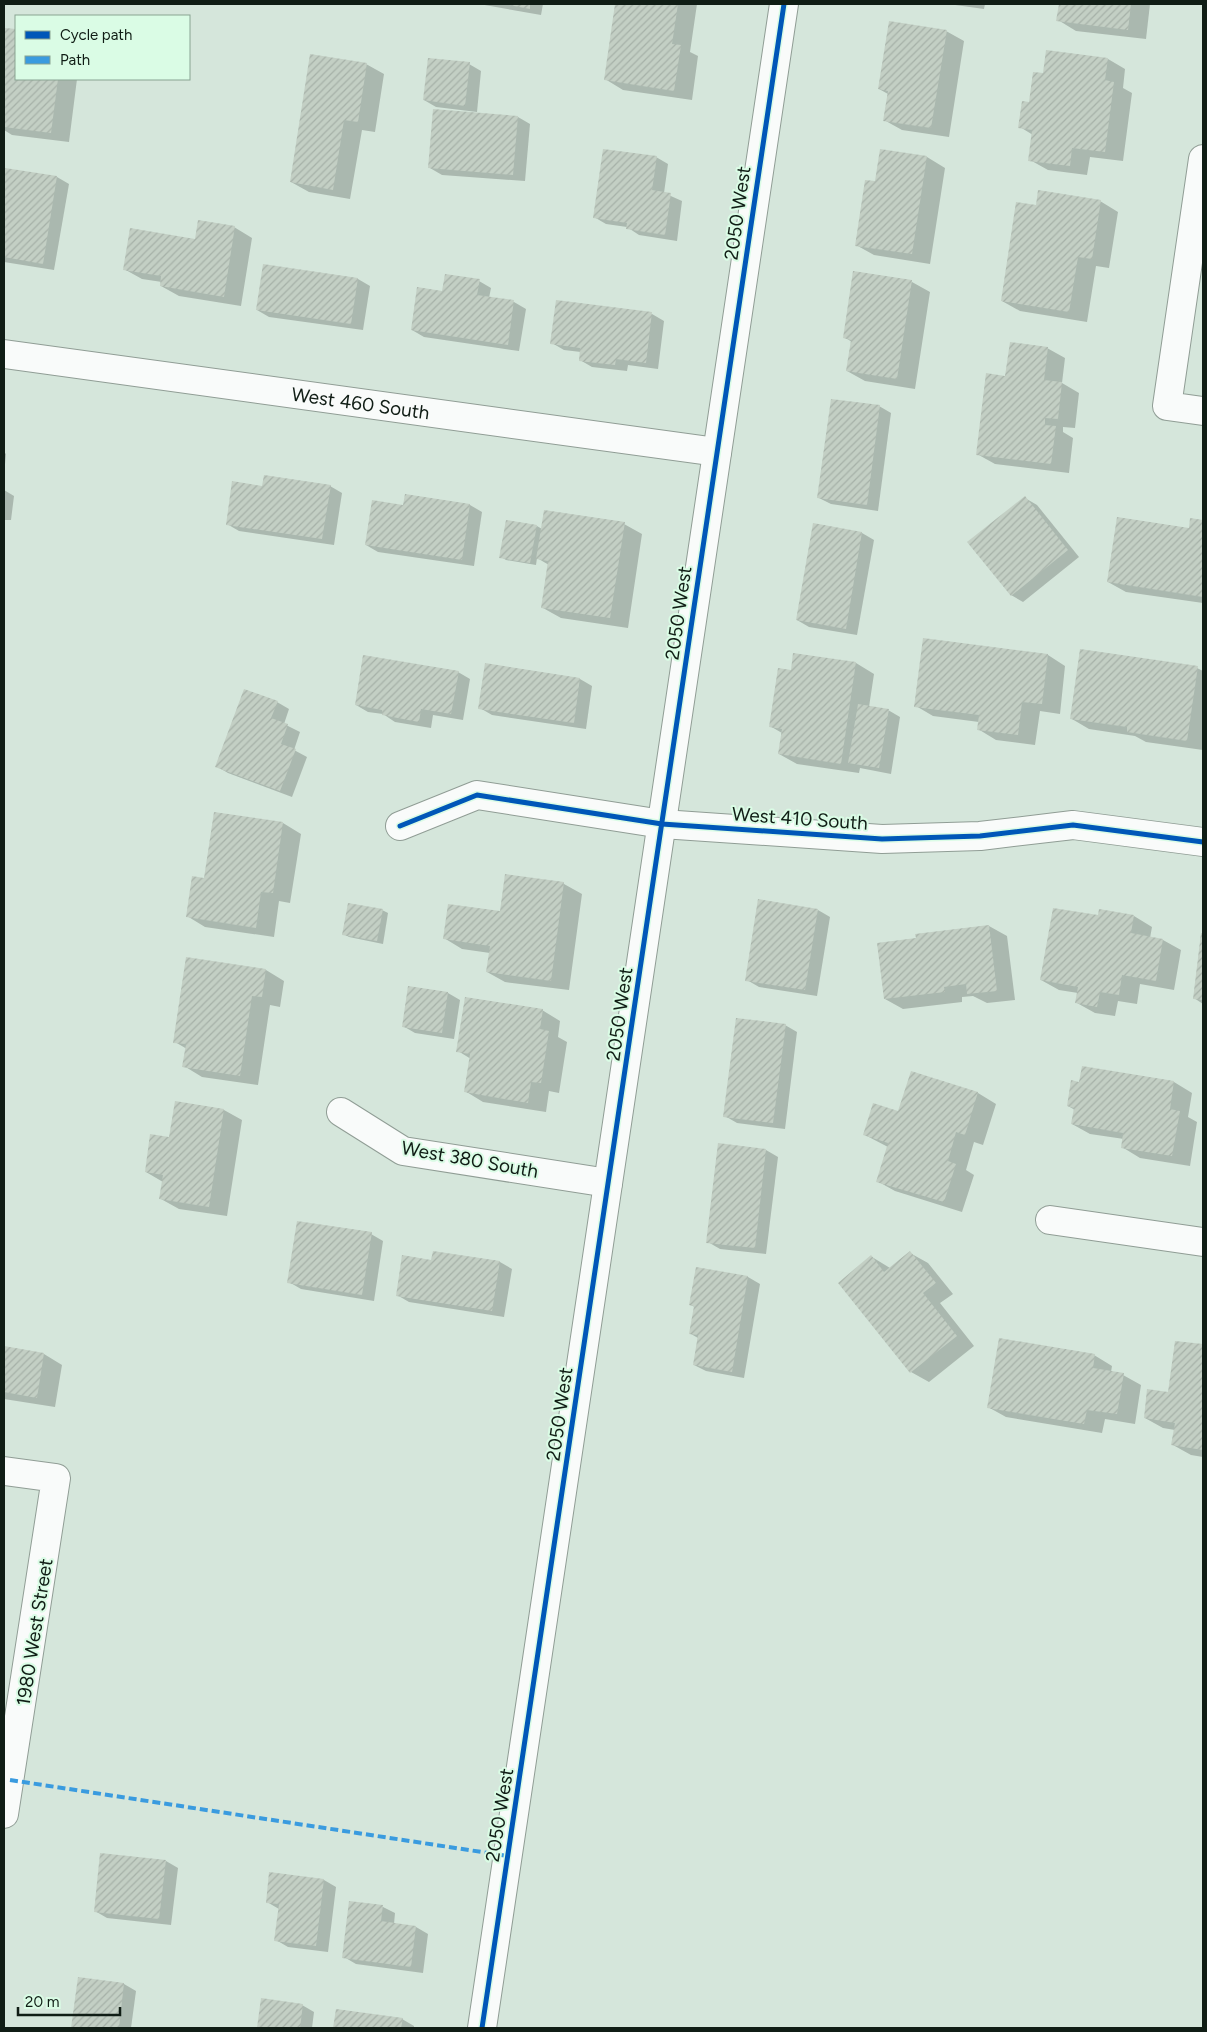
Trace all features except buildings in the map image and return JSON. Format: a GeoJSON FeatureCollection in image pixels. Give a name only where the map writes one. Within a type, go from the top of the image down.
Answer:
{"type":"FeatureCollection","features":[{"type":"Feature","properties":{"kind":"street","name":"2050 West"},"geometry":{"type":"LineString","coordinates":[[482,2028],[784,4]]}},
{"type":"Feature","properties":{"kind":"street"},"geometry":{"type":"LineString","coordinates":[[1203,158],[1167,406],[1203,412]]}},
{"type":"Feature","properties":{"kind":"street","name":"West 460 South"},"geometry":{"type":"LineString","coordinates":[[4,354],[717,452]]}},
{"type":"Feature","properties":{"kind":"street","name":"West 410 South"},"geometry":{"type":"LineString","coordinates":[[400,826],[477,795],[662,824],[882,839],[980,836],[1073,825],[1203,842]]}},
{"type":"Feature","properties":{"kind":"street","name":"West 380 South"},"geometry":{"type":"LineString","coordinates":[[341,1112],[403,1151],[608,1183]]}},
{"type":"Feature","properties":{"kind":"street"},"geometry":{"type":"LineString","coordinates":[[1050,1220],[1203,1242]]}},
{"type":"Feature","properties":{"kind":"street","name":"1980 West Street"},"geometry":{"type":"LineString","coordinates":[[4,1471],[56,1478],[4,1814]]}},
{"type":"Feature","properties":{"kind":"marked path"},"geometry":{"type":"LineString","coordinates":[[10,1780],[508,1856]]}},
{"type":"Feature","properties":{"kind":"cycle path"},"geometry":{"type":"LineString","coordinates":[[482,2028],[784,4]]}},
{"type":"Feature","properties":{"kind":"cycle path"},"geometry":{"type":"LineString","coordinates":[[400,826],[477,795],[662,824],[882,839],[980,836],[1073,825],[1203,842]]}}]}
